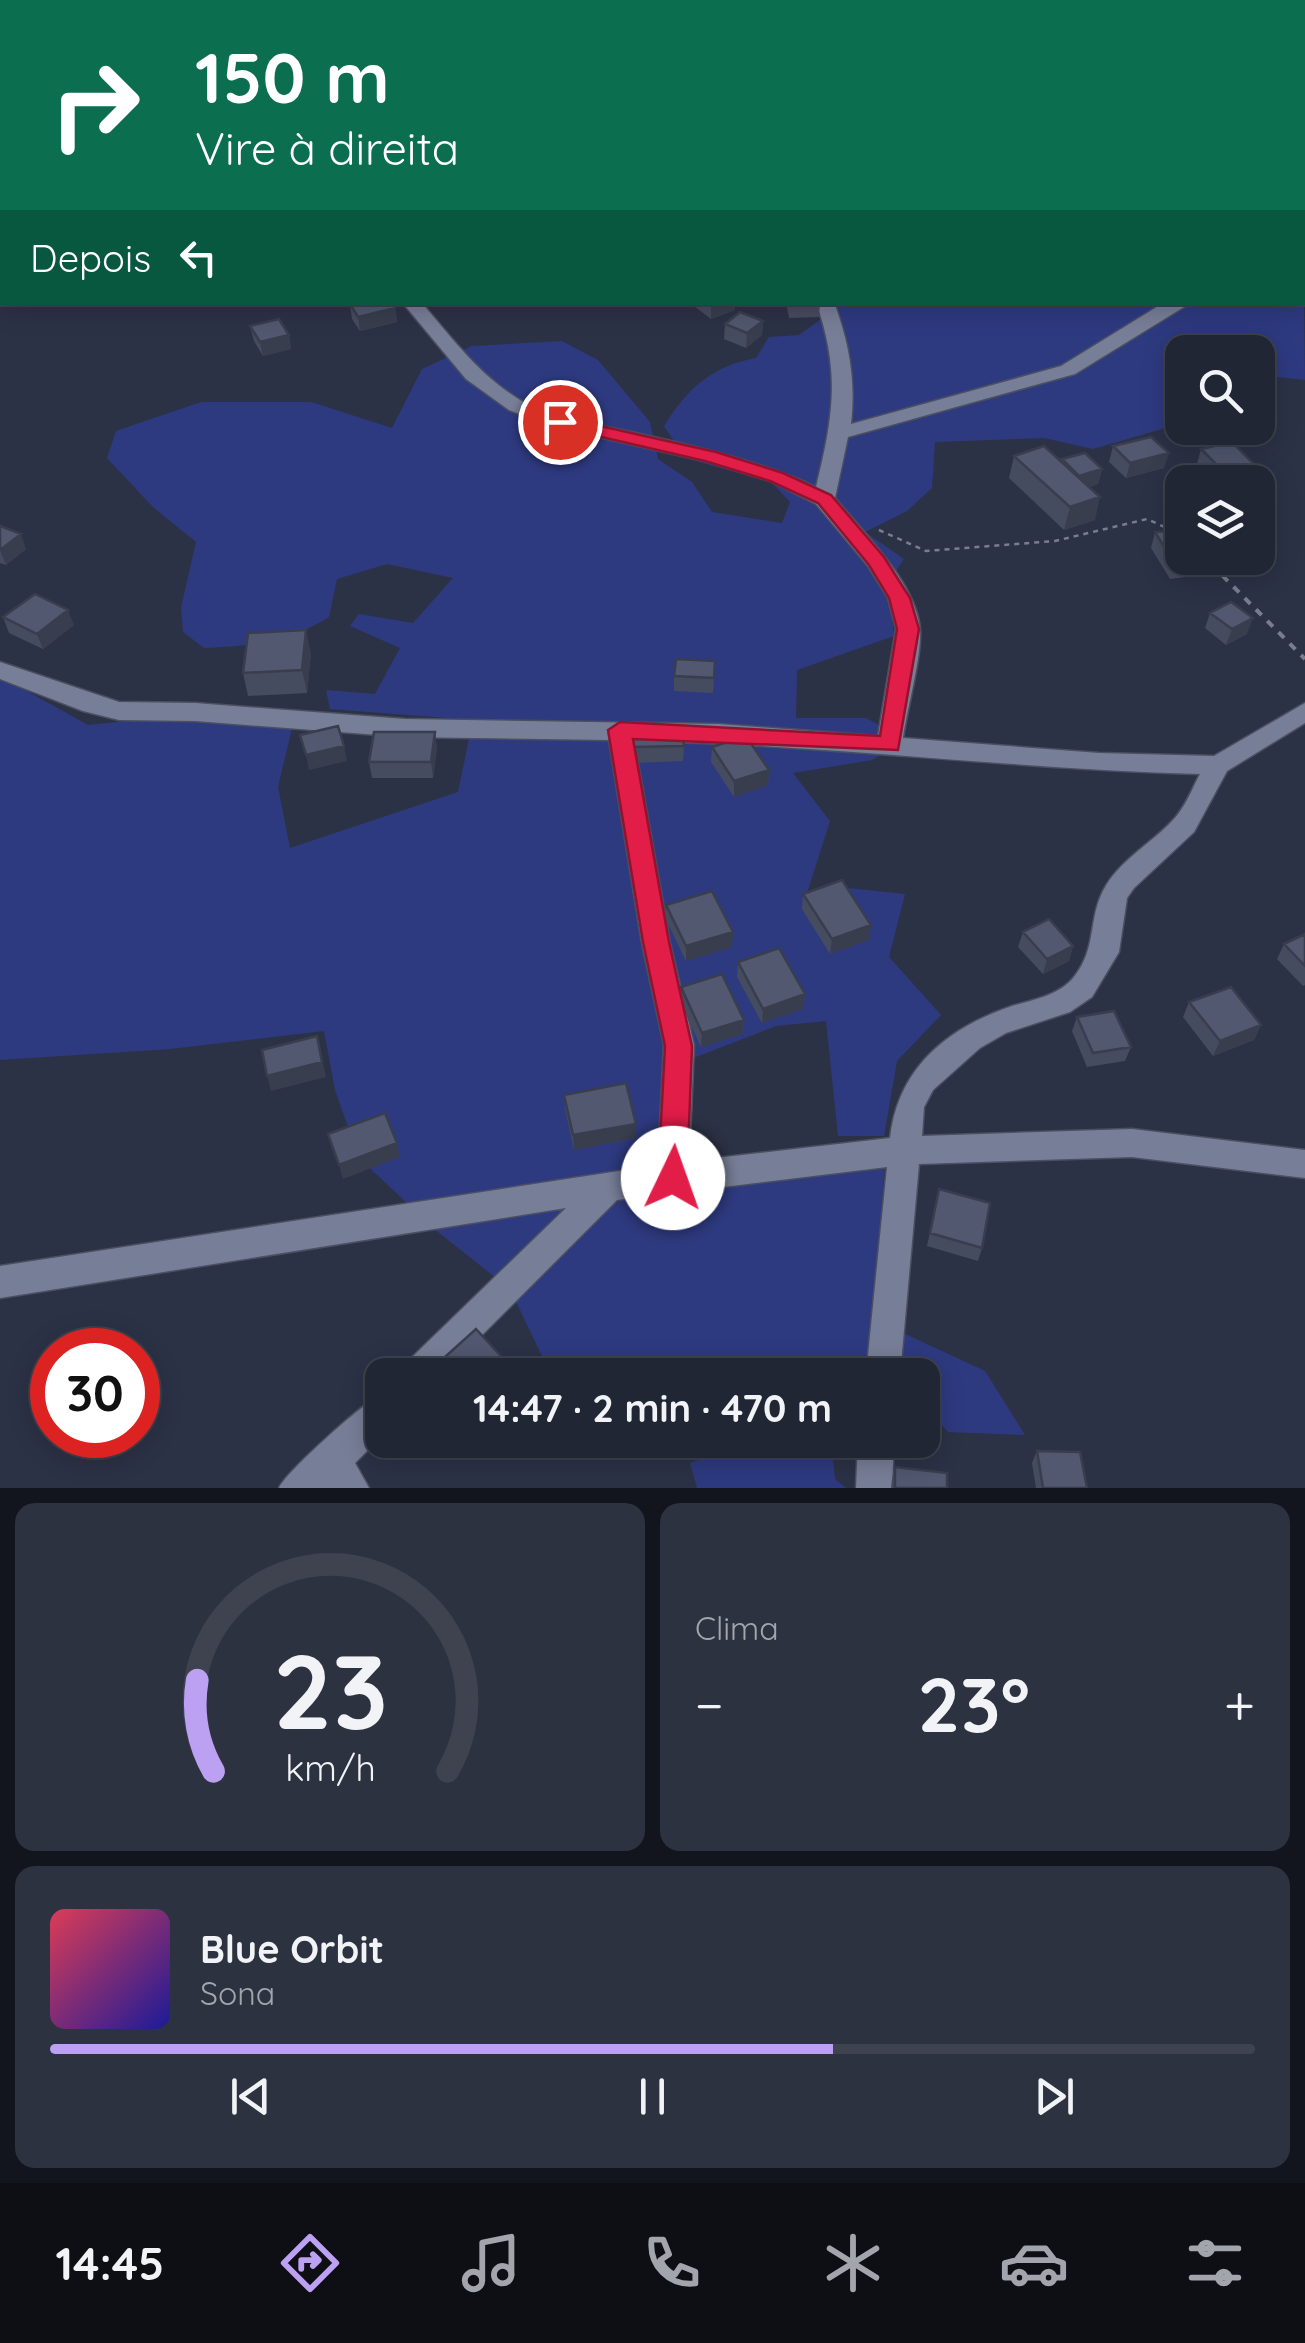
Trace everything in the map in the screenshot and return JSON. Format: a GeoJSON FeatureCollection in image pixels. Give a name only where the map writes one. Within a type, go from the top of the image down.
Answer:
{"type":"FeatureCollection","features":[{"type":"Feature","properties":{"kind":"street"},"geometry":{"type":"LineString","coordinates":[[413,305],[473,375],[516,406],[560,422],[726,461],[777,477],[824,499],[877,562],[899,598],[908,629],[890,744]]}},
{"type":"Feature","properties":{"kind":"street"},"geometry":{"type":"LineString","coordinates":[[824,499],[839,433],[846,374],[842,349],[826,305]]}},
{"type":"Feature","properties":{"kind":"street"},"geometry":{"type":"LineString","coordinates":[[839,433],[1068,370],[1176,305]]}},
{"type":"Feature","properties":{"kind":"street"},"geometry":{"type":"LineString","coordinates":[[0,670],[92,705],[119,710],[405,728],[620,730],[890,744],[1099,762],[1218,765]]}},
{"type":"Feature","properties":{"kind":"street"},"geometry":{"type":"LineString","coordinates":[[885,1358],[909,1106],[922,1081],[970,1039],[996,1024],[1033,1014],[1082,989],[1104,952],[1114,896],[1124,881],[1184,825],[1218,765],[1305,712]]}},
{"type":"Feature","properties":{"kind":"street"},"geometry":{"type":"LineString","coordinates":[[620,730],[678,1046],[673,1178]]}},
{"type":"Feature","properties":{"kind":"street"},"geometry":{"type":"LineString","coordinates":[[0,1282],[210,1246],[673,1178],[986,1146],[1138,1143],[1305,1164]]}},
{"type":"Feature","properties":{"kind":"street"},"geometry":{"type":"LineString","coordinates":[[435,1358],[609,1187]]}},
{"type":"Feature","properties":{"kind":"street"},"geometry":{"type":"LineString","coordinates":[[297,1488],[342,1474],[365,1438]]}},
{"type":"Feature","properties":{"kind":"street"},"geometry":{"type":"LineString","coordinates":[[874,1488],[875,1458]]}},
{"type":"Feature","properties":{"kind":"path"},"geometry":{"type":"LineString","coordinates":[[876,528],[926,551],[1055,541],[1147,519],[1165,527]]}},
{"type":"Feature","properties":{"kind":"path"},"geometry":{"type":"LineString","coordinates":[[1222,575],[1305,659]]}},
{"type":"Feature","properties":{"kind":"shaded area"},"geometry":{"type":"Polygon","coordinates":[[[829,305],[1304,305],[1305,380],[1275,377],[1275,335],[1165,335],[1162,429],[1093,449],[1044,438],[935,442],[932,488],[907,511],[865,532],[904,559],[888,583],[894,636],[797,670],[796,718],[866,718],[906,739],[872,760],[793,773],[830,821],[807,893],[848,888],[905,894],[889,957],[941,1015],[897,1061],[884,1136],[838,1136],[826,1021],[776,1026],[683,1062],[658,1197],[885,1163],[873,1319],[985,1371],[1025,1435],[948,1432],[940,1423],[940,1358],[543,1358],[510,1289],[438,1232],[359,1158],[335,1090],[324,1031],[170,1049],[0,1060],[0,676],[88,725],[219,711],[292,728],[278,787],[290,848],[458,792],[473,720],[330,709],[326,690],[375,694],[400,648],[350,626],[359,614],[413,623],[453,578],[387,564],[337,579],[329,617],[284,637],[204,648],[183,632],[181,608],[196,542],[153,507],[107,458],[116,431],[201,402],[311,402],[392,428],[422,369],[472,346],[562,341],[598,360],[650,422],[658,459],[692,482],[712,512],[782,523],[790,502],[771,482],[685,458],[664,426],[702,381],[726,367],[756,358],[769,337],[799,335],[831,312],[829,305]]]}},
{"type":"Feature","properties":{"kind":"shaded area"},"geometry":{"type":"Polygon","coordinates":[[[704,1458],[833,1458],[835,1479],[846,1488],[697,1488],[690,1463],[704,1458]]]}},
{"type":"Feature","properties":{"kind":"building"},"geometry":{"type":"Polygon","coordinates":[[[351,305],[395,308],[358,317],[351,305]]]}},
{"type":"Feature","properties":{"kind":"building"},"geometry":{"type":"Polygon","coordinates":[[[740,312],[763,321],[747,333],[725,324],[740,312]]]}},
{"type":"Feature","properties":{"kind":"building"},"geometry":{"type":"Polygon","coordinates":[[[279,319],[289,335],[260,342],[250,326],[279,319]]]}},
{"type":"Feature","properties":{"kind":"building"},"geometry":{"type":"Polygon","coordinates":[[[1151,437],[1169,453],[1130,463],[1113,446],[1151,437]]]}},
{"type":"Feature","properties":{"kind":"building"},"geometry":{"type":"Polygon","coordinates":[[[1235,445],[1255,465],[1217,465],[1201,449],[1235,445]]]}},
{"type":"Feature","properties":{"kind":"building"},"geometry":{"type":"Polygon","coordinates":[[[1044,446],[1100,497],[1070,507],[1014,456],[1044,446]]]}},
{"type":"Feature","properties":{"kind":"building"},"geometry":{"type":"Polygon","coordinates":[[[1085,453],[1102,469],[1079,476],[1062,459],[1085,453]]]}},
{"type":"Feature","properties":{"kind":"building"},"geometry":{"type":"Polygon","coordinates":[[[0,526],[21,534],[0,550],[0,526]]]}},
{"type":"Feature","properties":{"kind":"building"},"geometry":{"type":"Polygon","coordinates":[[[1165,531],[1165,548],[1155,532],[1165,531]]]}},
{"type":"Feature","properties":{"kind":"building"},"geometry":{"type":"Polygon","coordinates":[[[35,594],[68,610],[37,634],[3,617],[35,594]]]}},
{"type":"Feature","properties":{"kind":"building"},"geometry":{"type":"Polygon","coordinates":[[[1231,602],[1253,618],[1232,629],[1210,613],[1231,602]]]}},
{"type":"Feature","properties":{"kind":"building"},"geometry":{"type":"Polygon","coordinates":[[[306,630],[302,670],[243,673],[248,633],[306,630]]]}},
{"type":"Feature","properties":{"kind":"building"},"geometry":{"type":"Polygon","coordinates":[[[676,659],[715,661],[714,678],[674,676],[676,659]]]}},
{"type":"Feature","properties":{"kind":"building"},"geometry":{"type":"Polygon","coordinates":[[[338,726],[344,746],[306,755],[300,735],[338,726]]]}},
{"type":"Feature","properties":{"kind":"building"},"geometry":{"type":"Polygon","coordinates":[[[682,729],[684,746],[633,747],[631,731],[682,729]]]}},
{"type":"Feature","properties":{"kind":"building"},"geometry":{"type":"Polygon","coordinates":[[[374,732],[435,732],[431,762],[369,762],[374,732]]]}},
{"type":"Feature","properties":{"kind":"building"},"geometry":{"type":"Polygon","coordinates":[[[746,736],[769,770],[734,781],[712,747],[746,736]]]}},
{"type":"Feature","properties":{"kind":"building"},"geometry":{"type":"Polygon","coordinates":[[[842,880],[871,925],[832,939],[803,894],[842,880]]]}},
{"type":"Feature","properties":{"kind":"building"},"geometry":{"type":"Polygon","coordinates":[[[712,891],[733,932],[686,946],[666,905],[712,891]]]}},
{"type":"Feature","properties":{"kind":"building"},"geometry":{"type":"Polygon","coordinates":[[[1049,919],[1073,946],[1047,959],[1023,932],[1049,919]]]}},
{"type":"Feature","properties":{"kind":"building"},"geometry":{"type":"Polygon","coordinates":[[[1305,934],[1305,966],[1284,944],[1305,934]]]}},
{"type":"Feature","properties":{"kind":"building"},"geometry":{"type":"Polygon","coordinates":[[[779,948],[805,994],[763,1009],[738,962],[779,948]]]}},
{"type":"Feature","properties":{"kind":"building"},"geometry":{"type":"Polygon","coordinates":[[[722,974],[744,1020],[702,1033],[681,987],[722,974]]]}},
{"type":"Feature","properties":{"kind":"building"},"geometry":{"type":"Polygon","coordinates":[[[1231,987],[1261,1025],[1220,1041],[1189,1002],[1231,987]]]}},
{"type":"Feature","properties":{"kind":"building"},"geometry":{"type":"Polygon","coordinates":[[[1114,1011],[1131,1047],[1093,1053],[1077,1017],[1114,1011]]]}},
{"type":"Feature","properties":{"kind":"building"},"geometry":{"type":"Polygon","coordinates":[[[317,1036],[322,1062],[267,1076],[262,1050],[317,1036]]]}},
{"type":"Feature","properties":{"kind":"building"},"geometry":{"type":"Polygon","coordinates":[[[626,1083],[636,1124],[573,1135],[564,1095],[626,1083]]]}},
{"type":"Feature","properties":{"kind":"building"},"geometry":{"type":"Polygon","coordinates":[[[385,1113],[397,1143],[339,1165],[328,1134],[385,1113]]]}},
{"type":"Feature","properties":{"kind":"building"},"geometry":{"type":"Polygon","coordinates":[[[939,1189],[990,1203],[982,1248],[930,1233],[939,1189]]]}},
{"type":"Feature","properties":{"kind":"building"},"geometry":{"type":"Polygon","coordinates":[[[476,1329],[503,1358],[444,1358],[476,1329]]]}},
{"type":"Feature","properties":{"kind":"building"},"geometry":{"type":"Polygon","coordinates":[[[1037,1451],[1080,1452],[1087,1488],[1043,1488],[1037,1451]]]}},
{"type":"Feature","properties":{"kind":"building"},"geometry":{"type":"Polygon","coordinates":[[[895,1467],[947,1473],[947,1488],[895,1488],[895,1467]]]}},
{"type":"Feature","properties":{"kind":"route"},"geometry":{"type":"LineString","coordinates":[[560,422],[710,456],[777,477],[824,499],[877,562],[899,598],[908,629],[890,744],[620,730],[678,1046],[673,1178]]}}]}
